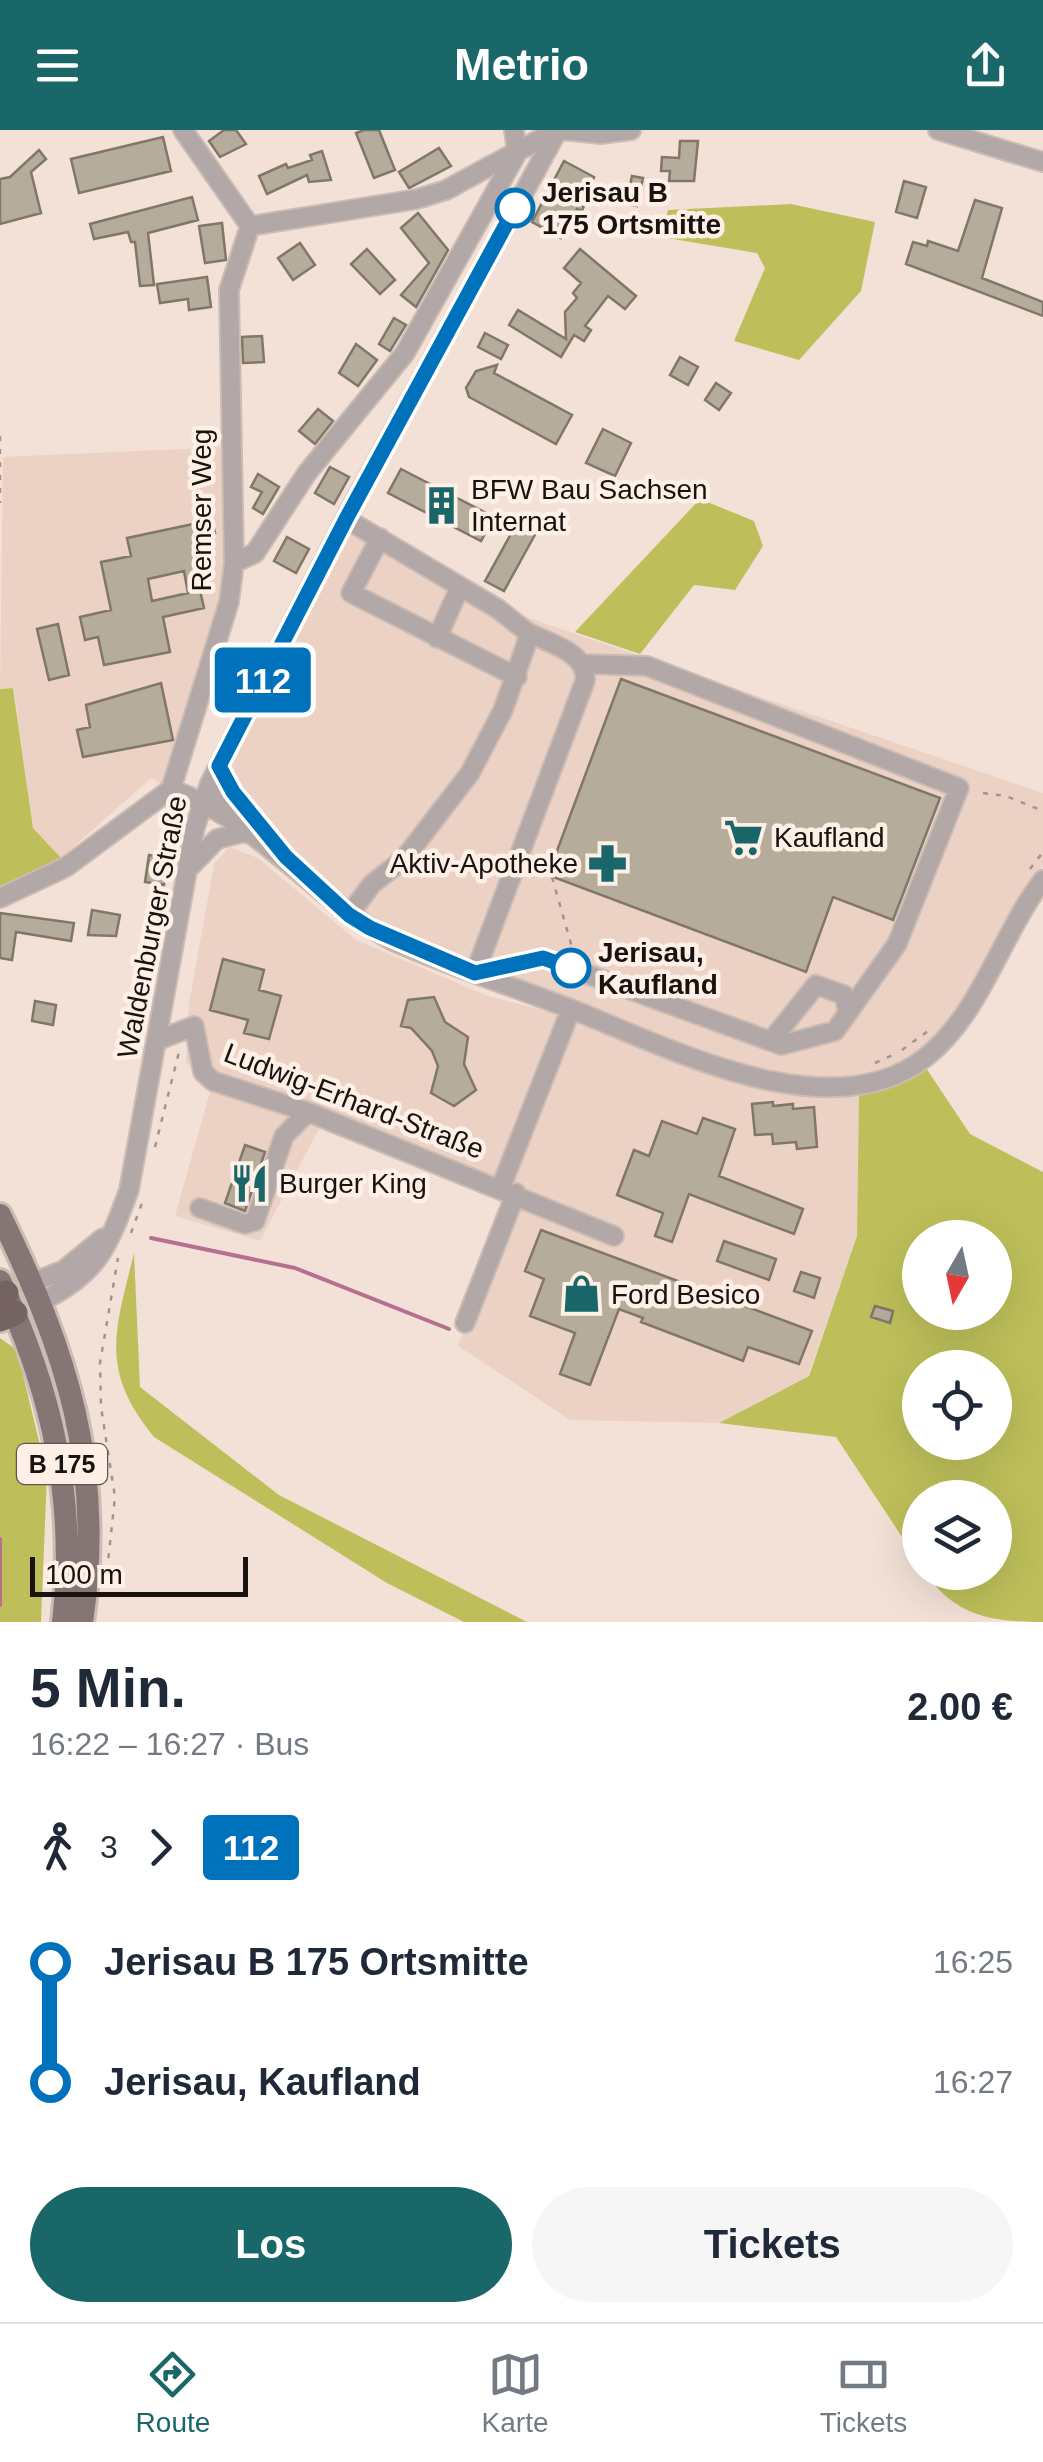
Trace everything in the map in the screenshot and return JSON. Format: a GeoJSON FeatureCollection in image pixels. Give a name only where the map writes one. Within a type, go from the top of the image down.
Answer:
{"type":"FeatureCollection","features":[{"type":"Feature","properties":{"kind":"main road","name":"B 175"},"geometry":{"type":"LineString","coordinates":[[0,1215],[36,1292],[69,1378],[89,1482],[92,1550],[82,1622]]}},
{"type":"Feature","properties":{"kind":"main road","name":"B 175"},"geometry":{"type":"LineString","coordinates":[[36,1292],[4,1300],[49,1405],[62,1465],[68,1558],[62,1622]]}},
{"type":"Feature","properties":{"kind":"street"},"geometry":{"type":"LineString","coordinates":[[183,130],[250,226],[417,199],[517,154],[559,130],[601,134],[631,130]]}},
{"type":"Feature","properties":{"kind":"street"},"geometry":{"type":"LineString","coordinates":[[234,563],[255,553],[306,473],[406,354],[517,154],[514,130]]}},
{"type":"Feature","properties":{"kind":"street","name":"Waldenburger Straße"},"geometry":{"type":"LineString","coordinates":[[36,1292],[79,1260],[118,1218],[133,1172],[186,874],[205,797],[346,519],[559,130]]}},
{"type":"Feature","properties":{"kind":"street"},"geometry":{"type":"LineString","coordinates":[[938,130],[1043,162]]}},
{"type":"Feature","properties":{"kind":"street","name":"Remser Weg"},"geometry":{"type":"LineString","coordinates":[[170,789],[229,602],[234,563],[229,290],[250,226]]}},
{"type":"Feature","properties":{"kind":"street"},"geometry":{"type":"LineString","coordinates":[[346,519],[583,664],[648,666],[959,788],[897,944],[836,1031],[782,1044],[543,958],[475,973]]}},
{"type":"Feature","properties":{"kind":"street"},"geometry":{"type":"LineString","coordinates":[[380,538],[351,593],[516,677]]}},
{"type":"Feature","properties":{"kind":"street"},"geometry":{"type":"LineString","coordinates":[[438,638],[460,588]]}},
{"type":"Feature","properties":{"kind":"street"},"geometry":{"type":"LineString","coordinates":[[349,915],[372,884],[404,860],[470,773],[516,677],[527,632]]}},
{"type":"Feature","properties":{"kind":"street"},"geometry":{"type":"LineString","coordinates":[[475,973],[585,681],[583,664]]}},
{"type":"Feature","properties":{"kind":"street"},"geometry":{"type":"LineString","coordinates":[[219,766],[250,823]]}},
{"type":"Feature","properties":{"kind":"street"},"geometry":{"type":"LineString","coordinates":[[0,898],[66,867],[170,789],[205,797],[250,823],[349,915],[393,941],[753,1078],[805,1087],[866,1084],[924,1059],[960,1023],[1043,880]]}},
{"type":"Feature","properties":{"kind":"street"},"geometry":{"type":"LineString","coordinates":[[186,874],[209,844],[250,823]]}},
{"type":"Feature","properties":{"kind":"street"},"geometry":{"type":"LineString","coordinates":[[770,1041],[816,985],[844,995],[848,1013]]}},
{"type":"Feature","properties":{"kind":"street","name":"Ludwig-Erhard-Straße"},"geometry":{"type":"LineString","coordinates":[[188,1029],[203,1072],[213,1081],[308,1112],[509,1190],[571,1009]]}},
{"type":"Feature","properties":{"kind":"street"},"geometry":{"type":"LineString","coordinates":[[156,1041],[188,1029]]}},
{"type":"Feature","properties":{"kind":"street"},"geometry":{"type":"LineString","coordinates":[[200,1208],[245,1224],[255,1221],[284,1136],[308,1112]]}},
{"type":"Feature","properties":{"kind":"street"},"geometry":{"type":"LineString","coordinates":[[465,1324],[509,1190],[614,1236]]}},
{"type":"Feature","properties":{"kind":"path"},"geometry":{"type":"LineString","coordinates":[[0,436],[0,503]]}},
{"type":"Feature","properties":{"kind":"path"},"geometry":{"type":"LineString","coordinates":[[983,793],[1006,796],[1043,811]]}},
{"type":"Feature","properties":{"kind":"path"},"geometry":{"type":"LineString","coordinates":[[1021,882],[1043,852]]}},
{"type":"Feature","properties":{"kind":"path"},"geometry":{"type":"LineString","coordinates":[[552,877],[579,971]]}},
{"type":"Feature","properties":{"kind":"path"},"geometry":{"type":"LineString","coordinates":[[152,1155],[188,1029]]}},
{"type":"Feature","properties":{"kind":"path"},"geometry":{"type":"LineString","coordinates":[[876,1063],[930,1029]]}},
{"type":"Feature","properties":{"kind":"path"},"geometry":{"type":"LineString","coordinates":[[131,1233],[143,1200]]}},
{"type":"Feature","properties":{"kind":"path"},"geometry":{"type":"LineString","coordinates":[[105,1584],[115,1497],[101,1407],[100,1362],[123,1248]]}},
{"type":"Feature","properties":{"kind":"shaded area"},"geometry":{"type":"Polygon","coordinates":[[[791,204],[875,222],[861,291],[799,360],[734,341],[765,268],[757,253],[661,237],[668,210],[791,204]]]}},
{"type":"Feature","properties":{"kind":"shaded area"},"geometry":{"type":"Polygon","coordinates":[[[228,447],[234,563],[171,789],[151,778],[61,858],[33,828],[14,688],[0,689],[3,457],[228,447]]]}},
{"type":"Feature","properties":{"kind":"shaded area"},"geometry":{"type":"Polygon","coordinates":[[[700,499],[754,521],[763,546],[735,590],[694,585],[640,654],[575,632],[700,499]]]}},
{"type":"Feature","properties":{"kind":"shaded area"},"geometry":{"type":"Polygon","coordinates":[[[349,512],[514,613],[1043,793],[1043,865],[951,1023],[915,1055],[865,1076],[804,1080],[755,1073],[371,929],[210,783],[349,512]]]}},
{"type":"Feature","properties":{"kind":"shaded area"},"geometry":{"type":"Polygon","coordinates":[[[13,688],[33,828],[61,858],[0,887],[0,689],[13,688]]]}},
{"type":"Feature","properties":{"kind":"shaded area"},"geometry":{"type":"Polygon","coordinates":[[[229,847],[258,858],[356,940],[488,996],[547,1011],[694,1064],[859,1093],[857,1236],[808,1376],[719,1423],[570,1420],[458,1346],[516,1193],[324,1119],[260,1241],[175,1216],[213,1081],[186,1063],[189,1004],[214,864],[229,847]]]}},
{"type":"Feature","properties":{"kind":"shaded area"},"geometry":{"type":"Polygon","coordinates":[[[924,1065],[970,1134],[1043,1172],[1043,1622],[1008,1621],[977,1614],[939,1590],[1012,1590],[1012,1480],[902,1480],[902,1537],[836,1437],[719,1423],[809,1376],[857,1236],[859,1093],[924,1065]]]}},
{"type":"Feature","properties":{"kind":"shaded area"},"geometry":{"type":"Polygon","coordinates":[[[134,1253],[140,1387],[279,1495],[527,1622],[464,1622],[387,1583],[154,1437],[125,1391],[118,1370],[117,1328],[134,1253]]]}},
{"type":"Feature","properties":{"kind":"shaded area"},"geometry":{"type":"Polygon","coordinates":[[[0,1338],[17,1350],[47,1474],[41,1622],[0,1622],[0,1338]]]}},
{"type":"Feature","properties":{"kind":"building"},"geometry":{"type":"Polygon","coordinates":[[[224,130],[236,130],[246,144],[220,157],[209,141],[224,130]]]}},
{"type":"Feature","properties":{"kind":"building"},"geometry":{"type":"Polygon","coordinates":[[[379,130],[395,170],[374,178],[356,133],[379,130]]]}},
{"type":"Feature","properties":{"kind":"building"},"geometry":{"type":"Polygon","coordinates":[[[163,137],[171,171],[79,193],[71,159],[163,137]]]}},
{"type":"Feature","properties":{"kind":"building"},"geometry":{"type":"Polygon","coordinates":[[[680,141],[698,141],[694,181],[669,181],[670,171],[661,171],[662,157],[679,158],[680,141]]]}},
{"type":"Feature","properties":{"kind":"building"},"geometry":{"type":"Polygon","coordinates":[[[439,148],[451,166],[409,188],[399,172],[439,148]]]}},
{"type":"Feature","properties":{"kind":"building"},"geometry":{"type":"Polygon","coordinates":[[[39,150],[46,159],[31,172],[41,213],[0,224],[0,179],[10,177],[39,150]]]}},
{"type":"Feature","properties":{"kind":"building"},"geometry":{"type":"Polygon","coordinates":[[[322,151],[331,180],[309,182],[307,175],[267,194],[259,176],[286,164],[288,168],[312,160],[310,155],[322,151]]]}},
{"type":"Feature","properties":{"kind":"building"},"geometry":{"type":"Polygon","coordinates":[[[564,161],[594,177],[582,211],[577,209],[561,238],[532,222],[564,161]]]}},
{"type":"Feature","properties":{"kind":"building"},"geometry":{"type":"Polygon","coordinates":[[[632,176],[643,178],[637,206],[626,204],[632,176]]]}},
{"type":"Feature","properties":{"kind":"building"},"geometry":{"type":"Polygon","coordinates":[[[904,181],[926,187],[917,218],[896,212],[904,181]]]}},
{"type":"Feature","properties":{"kind":"building"},"geometry":{"type":"Polygon","coordinates":[[[192,197],[198,220],[148,233],[154,285],[140,286],[135,242],[131,242],[128,232],[94,239],[90,224],[192,197]]]}},
{"type":"Feature","properties":{"kind":"building"},"geometry":{"type":"Polygon","coordinates":[[[975,200],[1002,208],[982,278],[1043,302],[1043,316],[906,264],[913,242],[927,246],[928,241],[958,251],[975,200]]]}},
{"type":"Feature","properties":{"kind":"building"},"geometry":{"type":"Polygon","coordinates":[[[418,213],[448,250],[416,307],[401,295],[429,263],[401,228],[418,213]]]}},
{"type":"Feature","properties":{"kind":"building"},"geometry":{"type":"Polygon","coordinates":[[[222,223],[226,260],[205,263],[199,226],[222,223]]]}},
{"type":"Feature","properties":{"kind":"building"},"geometry":{"type":"Polygon","coordinates":[[[300,243],[315,265],[293,280],[278,258],[300,243]]]}},
{"type":"Feature","properties":{"kind":"building"},"geometry":{"type":"Polygon","coordinates":[[[367,249],[395,280],[380,294],[351,264],[367,249]]]}},
{"type":"Feature","properties":{"kind":"building"},"geometry":{"type":"Polygon","coordinates":[[[580,249],[636,296],[625,309],[608,296],[585,326],[591,330],[584,341],[574,335],[561,357],[509,325],[518,310],[566,339],[565,312],[577,298],[573,293],[581,283],[564,268],[580,249]]]}},
{"type":"Feature","properties":{"kind":"building"},"geometry":{"type":"Polygon","coordinates":[[[207,277],[211,307],[189,310],[188,299],[160,303],[157,284],[207,277]]]}},
{"type":"Feature","properties":{"kind":"building"},"geometry":{"type":"Polygon","coordinates":[[[394,318],[406,325],[390,351],[379,344],[394,318]]]}},
{"type":"Feature","properties":{"kind":"building"},"geometry":{"type":"Polygon","coordinates":[[[485,333],[508,345],[501,359],[478,347],[485,333]]]}},
{"type":"Feature","properties":{"kind":"building"},"geometry":{"type":"Polygon","coordinates":[[[262,336],[264,362],[243,363],[242,337],[262,336]]]}},
{"type":"Feature","properties":{"kind":"building"},"geometry":{"type":"Polygon","coordinates":[[[356,344],[377,360],[358,386],[339,373],[356,344]]]}},
{"type":"Feature","properties":{"kind":"building"},"geometry":{"type":"Polygon","coordinates":[[[680,357],[698,367],[688,385],[670,375],[680,357]]]}},
{"type":"Feature","properties":{"kind":"building"},"geometry":{"type":"Polygon","coordinates":[[[497,365],[494,373],[572,415],[556,444],[469,397],[466,388],[476,371],[497,365]]]}},
{"type":"Feature","properties":{"kind":"building"},"geometry":{"type":"Polygon","coordinates":[[[716,383],[731,393],[719,410],[705,400],[716,383]]]}},
{"type":"Feature","properties":{"kind":"building"},"geometry":{"type":"Polygon","coordinates":[[[318,409],[333,421],[315,444],[299,431],[318,409]]]}},
{"type":"Feature","properties":{"kind":"building"},"geometry":{"type":"Polygon","coordinates":[[[603,429],[631,443],[615,476],[586,463],[603,429]]]}},
{"type":"Feature","properties":{"kind":"building"},"geometry":{"type":"Polygon","coordinates":[[[330,467],[349,477],[334,504],[315,493],[330,467]]]}},
{"type":"Feature","properties":{"kind":"building","name":"BFW Bau Sachsen Internat"},"geometry":{"type":"Polygon","coordinates":[[[401,469],[494,517],[481,541],[388,493],[401,469]]]}},
{"type":"Feature","properties":{"kind":"building"},"geometry":{"type":"Polygon","coordinates":[[[258,474],[279,487],[263,514],[253,508],[262,492],[251,487],[258,474]]]}},
{"type":"Feature","properties":{"kind":"building"},"geometry":{"type":"Polygon","coordinates":[[[212,520],[215,533],[209,534],[212,548],[207,549],[210,565],[204,566],[207,580],[198,582],[204,608],[163,617],[170,652],[104,665],[98,637],[85,640],[80,617],[111,610],[101,562],[131,556],[127,538],[212,520]],[[184,571],[148,579],[152,601],[188,593],[184,571]]]}},
{"type":"Feature","properties":{"kind":"building","name":"BFW Bau Sachsen Internat"},"geometry":{"type":"Polygon","coordinates":[[[518,521],[537,531],[504,591],[485,581],[518,521]]]}},
{"type":"Feature","properties":{"kind":"building"},"geometry":{"type":"Polygon","coordinates":[[[287,537],[309,549],[296,573],[274,561],[287,537]]]}},
{"type":"Feature","properties":{"kind":"building"},"geometry":{"type":"Polygon","coordinates":[[[58,624],[69,675],[49,680],[37,629],[58,624]]]}},
{"type":"Feature","properties":{"kind":"building","name":"Kaufland"},"geometry":{"type":"Polygon","coordinates":[[[621,679],[940,798],[893,920],[833,897],[806,972],[548,875],[621,679]]]}},
{"type":"Feature","properties":{"kind":"building"},"geometry":{"type":"Polygon","coordinates":[[[161,683],[173,740],[83,757],[77,730],[90,727],[86,705],[161,683]]]}},
{"type":"Feature","properties":{"kind":"building"},"geometry":{"type":"Polygon","coordinates":[[[149,855],[168,858],[164,885],[145,882],[149,855]]]}},
{"type":"Feature","properties":{"kind":"building"},"geometry":{"type":"Polygon","coordinates":[[[92,910],[120,915],[116,936],[88,935],[92,910]]]}},
{"type":"Feature","properties":{"kind":"building"},"geometry":{"type":"Polygon","coordinates":[[[0,913],[74,923],[71,941],[16,932],[12,960],[0,958],[0,913]]]}},
{"type":"Feature","properties":{"kind":"building"},"geometry":{"type":"Polygon","coordinates":[[[223,959],[264,970],[259,990],[281,996],[269,1039],[244,1033],[248,1020],[210,1010],[223,959]]]}},
{"type":"Feature","properties":{"kind":"building"},"geometry":{"type":"Polygon","coordinates":[[[434,997],[445,1022],[468,1037],[464,1064],[476,1090],[454,1106],[431,1093],[438,1066],[432,1051],[411,1028],[401,1026],[408,1000],[434,997]]]}},
{"type":"Feature","properties":{"kind":"building"},"geometry":{"type":"Polygon","coordinates":[[[35,1001],[56,1005],[53,1025],[32,1021],[35,1001]]]}},
{"type":"Feature","properties":{"kind":"building"},"geometry":{"type":"Polygon","coordinates":[[[773,1102],[773,1106],[793,1104],[793,1109],[814,1107],[817,1147],[797,1149],[796,1142],[773,1144],[772,1134],[755,1135],[752,1104],[773,1102]]]}},
{"type":"Feature","properties":{"kind":"building"},"geometry":{"type":"Polygon","coordinates":[[[703,1118],[735,1129],[719,1176],[803,1209],[794,1234],[689,1194],[672,1242],[655,1236],[663,1213],[617,1195],[634,1150],[649,1156],[662,1121],[697,1134],[703,1118]]]}},
{"type":"Feature","properties":{"kind":"building"},"geometry":{"type":"Polygon","coordinates":[[[245,1145],[265,1152],[245,1211],[225,1203],[245,1145]]]}},
{"type":"Feature","properties":{"kind":"building"},"geometry":{"type":"Polygon","coordinates":[[[541,1230],[812,1331],[799,1364],[748,1347],[743,1361],[641,1322],[643,1318],[619,1309],[590,1385],[560,1374],[575,1333],[530,1316],[544,1279],[525,1271],[541,1230]]]}},
{"type":"Feature","properties":{"kind":"building"},"geometry":{"type":"Polygon","coordinates":[[[724,1241],[776,1259],[769,1280],[717,1261],[724,1241]]]}},
{"type":"Feature","properties":{"kind":"building"},"geometry":{"type":"Polygon","coordinates":[[[801,1272],[820,1278],[814,1298],[794,1291],[801,1272]]]}},
{"type":"Feature","properties":{"kind":"building"},"geometry":{"type":"Polygon","coordinates":[[[875,1306],[893,1311],[890,1323],[871,1317],[875,1306]]]}},
{"type":"Feature","properties":{"kind":"waterway"},"geometry":{"type":"LineString","coordinates":[[151,1238],[295,1268],[449,1329]]}},
{"type":"Feature","properties":{"kind":"waterway"},"geometry":{"type":"LineString","coordinates":[[0,1539],[0,1605]]}},
{"type":"Feature","properties":{"kind":"bus line","name":"112"},"geometry":{"type":"LineString","coordinates":[[515,208],[346,519],[219,766],[233,792],[286,857],[349,915],[370,928],[408,948],[475,973],[543,958],[571,968]]}},
{"type":"Feature","properties":{"kind":"place","name":"Jerisau B 175 Ortsmitte"},"geometry":{"type":"Point","coordinates":[515,208]}},
{"type":"Feature","properties":{"kind":"place","name":"BFW Bau Sachsen Internat"},"geometry":{"type":"Point","coordinates":[441,505]}},
{"type":"Feature","properties":{"kind":"place","name":"Kaufland"},"geometry":{"type":"Point","coordinates":[744,837]}},
{"type":"Feature","properties":{"kind":"place","name":"Aktiv-Apotheke"},"geometry":{"type":"Point","coordinates":[608,863]}},
{"type":"Feature","properties":{"kind":"place","name":"Jerisau, Kaufland"},"geometry":{"type":"Point","coordinates":[571,968]}},
{"type":"Feature","properties":{"kind":"place","name":"Burger King"},"geometry":{"type":"Point","coordinates":[249,1183]}},
{"type":"Feature","properties":{"kind":"place","name":"Ford Besico"},"geometry":{"type":"Point","coordinates":[581,1294]}}]}
